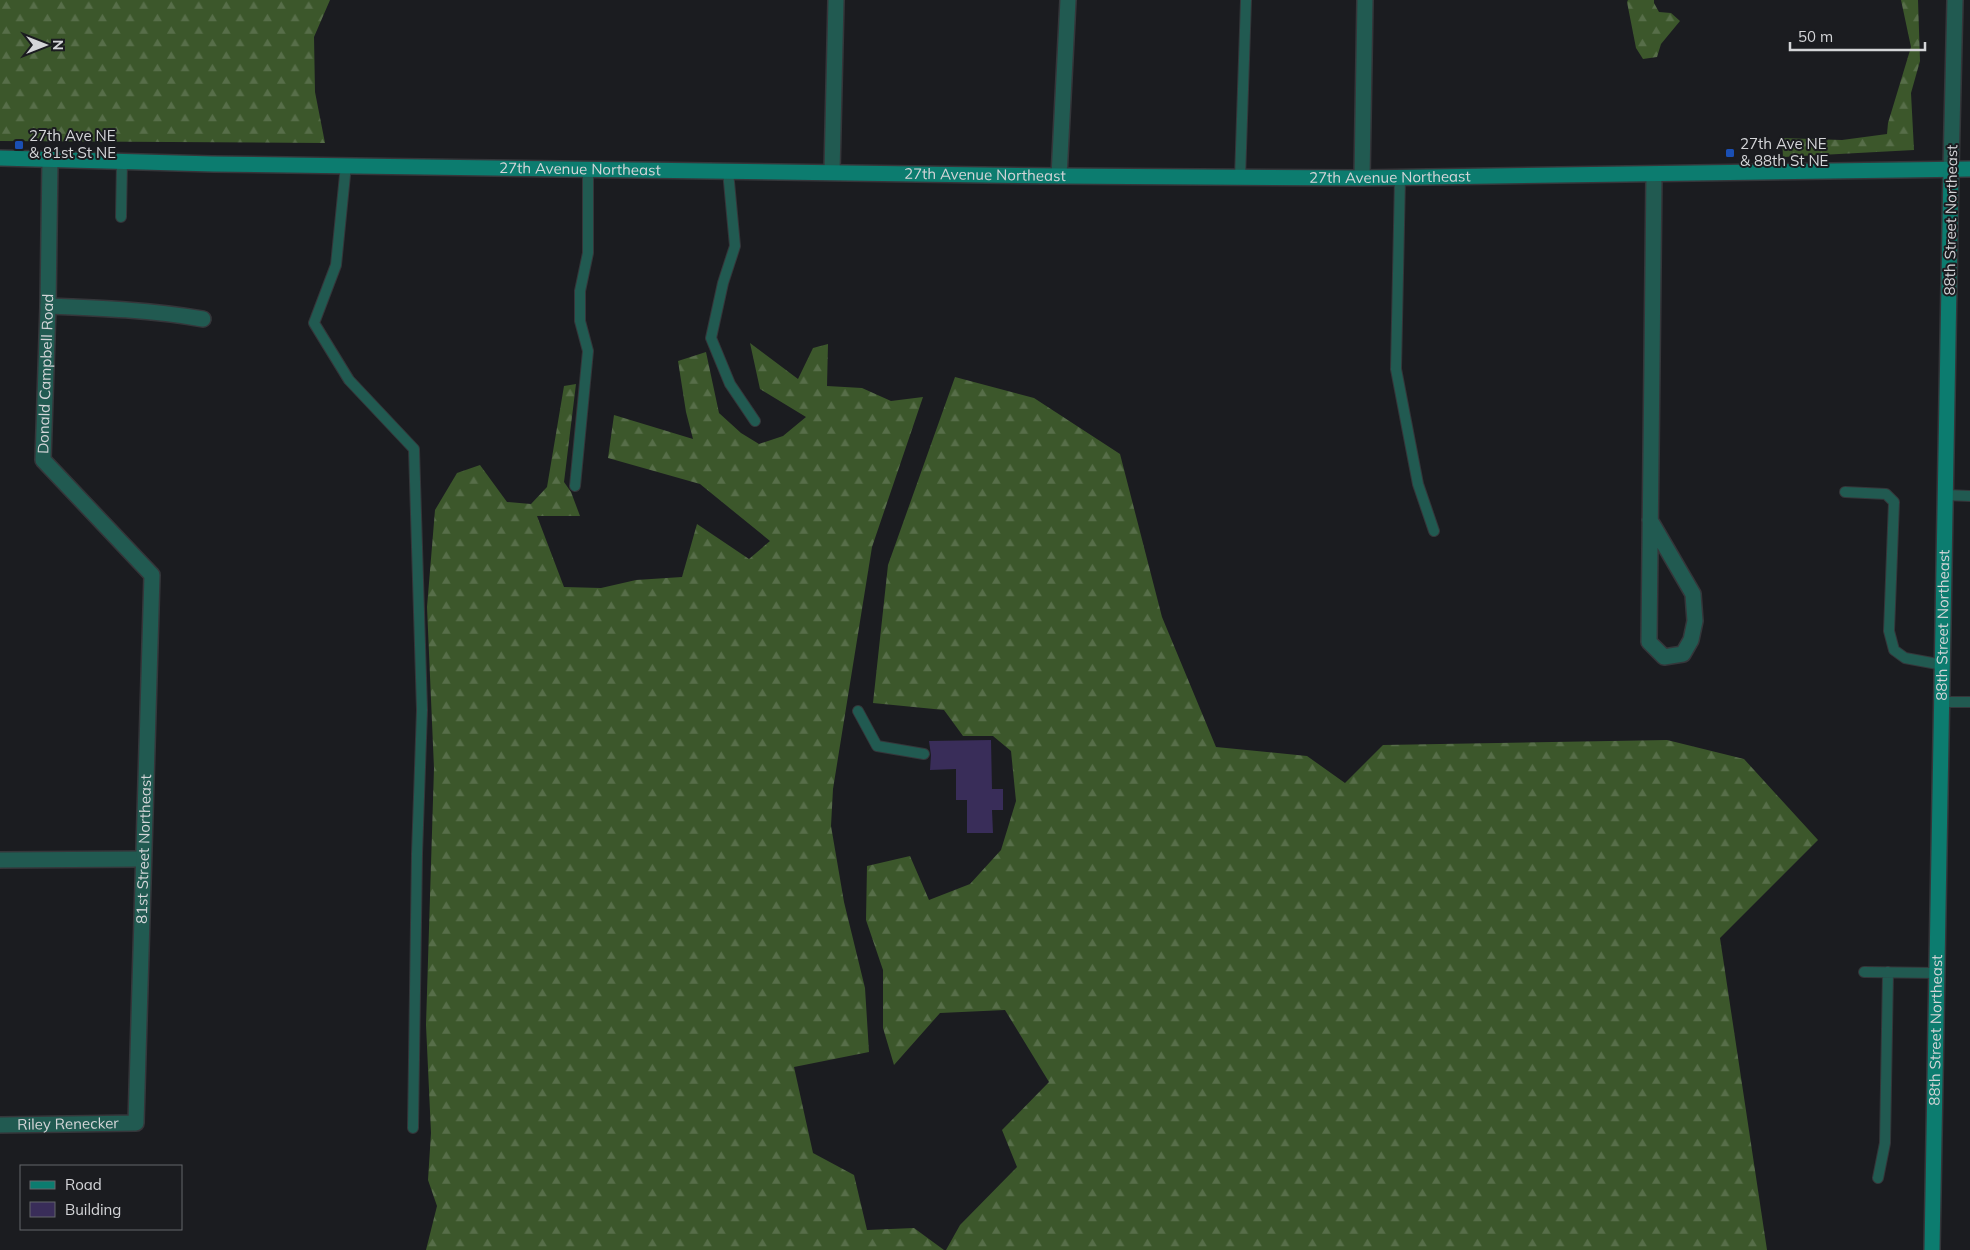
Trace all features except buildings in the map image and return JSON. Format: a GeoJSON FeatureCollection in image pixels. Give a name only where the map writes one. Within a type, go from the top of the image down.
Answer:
{"type":"FeatureCollection","features":[{"type":"Feature","properties":{"kind":"street"},"geometry":{"type":"LineString","coordinates":[[832,172],[836,0]]}},
{"type":"Feature","properties":{"kind":"street"},"geometry":{"type":"LineString","coordinates":[[1059,176],[1068,0]]}},
{"type":"Feature","properties":{"kind":"street"},"geometry":{"type":"LineString","coordinates":[[1362,178],[1365,0]]}},
{"type":"Feature","properties":{"kind":"street","name":"88th Street Northeast"},"geometry":{"type":"LineString","coordinates":[[1932,1250],[1951,170],[1956,0]]}},
{"type":"Feature","properties":{"kind":"street","name":"27th Avenue Northeast"},"geometry":{"type":"LineString","coordinates":[[0,158],[346,166],[1240,178],[1400,178],[1970,169]]}},
{"type":"Feature","properties":{"kind":"street","name":"Donald Campbell Road"},"geometry":{"type":"LineString","coordinates":[[50,159],[43,460],[152,575]]}},
{"type":"Feature","properties":{"kind":"street"},"geometry":{"type":"LineString","coordinates":[[1650,520],[1693,594],[1696,620],[1691,640],[1682,654],[1664,657],[1648,642],[1654,174]]}},
{"type":"Feature","properties":{"kind":"street"},"geometry":{"type":"LineString","coordinates":[[48,306],[131,309],[168,312],[203,318]]}},
{"type":"Feature","properties":{"kind":"street","name":"81st Street Northeast"},"geometry":{"type":"LineString","coordinates":[[136,1123],[152,575]]}},
{"type":"Feature","properties":{"kind":"street"},"geometry":{"type":"LineString","coordinates":[[0,860],[143,859]]}},
{"type":"Feature","properties":{"kind":"street","name":"Riley Renecker"},"geometry":{"type":"LineString","coordinates":[[0,1125],[136,1123]]}},
{"type":"Feature","properties":{"kind":"lane"},"geometry":{"type":"LineString","coordinates":[[1240,178],[1246,0]]}},
{"type":"Feature","properties":{"kind":"lane"},"geometry":{"type":"LineString","coordinates":[[121,217],[122,161]]}},
{"type":"Feature","properties":{"kind":"lane"},"geometry":{"type":"LineString","coordinates":[[346,166],[336,265],[314,323],[349,380],[414,449],[422,710],[417,854],[413,1128]]}},
{"type":"Feature","properties":{"kind":"lane"},"geometry":{"type":"LineString","coordinates":[[575,486],[588,351],[580,321],[580,291],[588,254],[588,169]]}},
{"type":"Feature","properties":{"kind":"lane"},"geometry":{"type":"LineString","coordinates":[[728,171],[735,246],[723,283],[711,338],[730,384],[756,421]]}},
{"type":"Feature","properties":{"kind":"lane"},"geometry":{"type":"LineString","coordinates":[[1400,178],[1396,369],[1418,484],[1434,531]]}},
{"type":"Feature","properties":{"kind":"lane"},"geometry":{"type":"LineString","coordinates":[[1845,492],[1886,494],[1894,502],[1889,631],[1894,650],[1905,658],[1942,665]]}},
{"type":"Feature","properties":{"kind":"lane"},"geometry":{"type":"LineString","coordinates":[[1946,495],[1970,496]]}},
{"type":"Feature","properties":{"kind":"lane"},"geometry":{"type":"LineString","coordinates":[[1942,702],[1970,702]]}},
{"type":"Feature","properties":{"kind":"lane"},"geometry":{"type":"LineString","coordinates":[[858,711],[877,746],[924,754]]}},
{"type":"Feature","properties":{"kind":"lane"},"geometry":{"type":"LineString","coordinates":[[1864,972],[1937,973]]}},
{"type":"Feature","properties":{"kind":"lane"},"geometry":{"type":"LineString","coordinates":[[1878,1178],[1885,1143],[1888,972]]}},
{"type":"Feature","properties":{"kind":"green space"},"geometry":{"type":"Polygon","coordinates":[[[0,0],[330,0],[314,37],[315,92],[325,143],[0,141],[0,0]]]}},
{"type":"Feature","properties":{"kind":"green space"},"geometry":{"type":"Polygon","coordinates":[[[1628,0],[1654,0],[1659,12],[1671,13],[1680,21],[1661,44],[1657,57],[1643,59],[1636,48],[1628,0]]]}},
{"type":"Feature","properties":{"kind":"green space"},"geometry":{"type":"Polygon","coordinates":[[[1901,0],[1918,0],[1920,61],[1911,93],[1914,150],[1783,157],[1782,138],[1842,140],[1887,134],[1888,123],[1911,47],[1901,0]]]}},
{"type":"Feature","properties":{"kind":"green space"},"geometry":{"type":"Polygon","coordinates":[[[750,343],[798,379],[813,348],[828,344],[827,386],[862,388],[891,401],[923,397],[872,547],[833,789],[831,826],[844,902],[865,988],[869,1052],[794,1067],[813,1153],[854,1175],[867,1230],[914,1228],[944,1250],[426,1250],[437,1206],[428,1180],[431,1133],[426,1025],[434,768],[427,607],[435,510],[457,473],[480,465],[507,502],[531,504],[547,487],[564,386],[576,384],[564,482],[571,492],[580,516],[537,516],[564,587],[601,588],[636,580],[682,577],[697,524],[749,559],[770,541],[700,484],[608,458],[614,415],[693,439],[686,412],[678,361],[706,352],[719,413],[741,433],[759,444],[783,436],[806,417],[760,389],[750,343]]]}},
{"type":"Feature","properties":{"kind":"green space"},"geometry":{"type":"Polygon","coordinates":[[[955,377],[1034,398],[1120,454],[1162,617],[1216,747],[1307,756],[1345,783],[1383,745],[1667,740],[1744,759],[1818,840],[1720,938],[1767,1250],[946,1250],[960,1225],[1017,1167],[1002,1130],[1049,1082],[1005,1010],[940,1013],[894,1065],[883,1028],[883,970],[866,920],[867,866],[910,856],[929,900],[970,884],[1001,850],[1016,801],[1011,751],[993,736],[963,736],[944,710],[873,703],[888,565],[955,377]]]}},
{"type":"Feature","properties":{"kind":"place","name":"27th Ave NE & 81st St NE"},"geometry":{"type":"Point","coordinates":[19,145]}},
{"type":"Feature","properties":{"kind":"place","name":"27th Ave NE & 88th St NE"},"geometry":{"type":"Point","coordinates":[1730,153]}}]}
